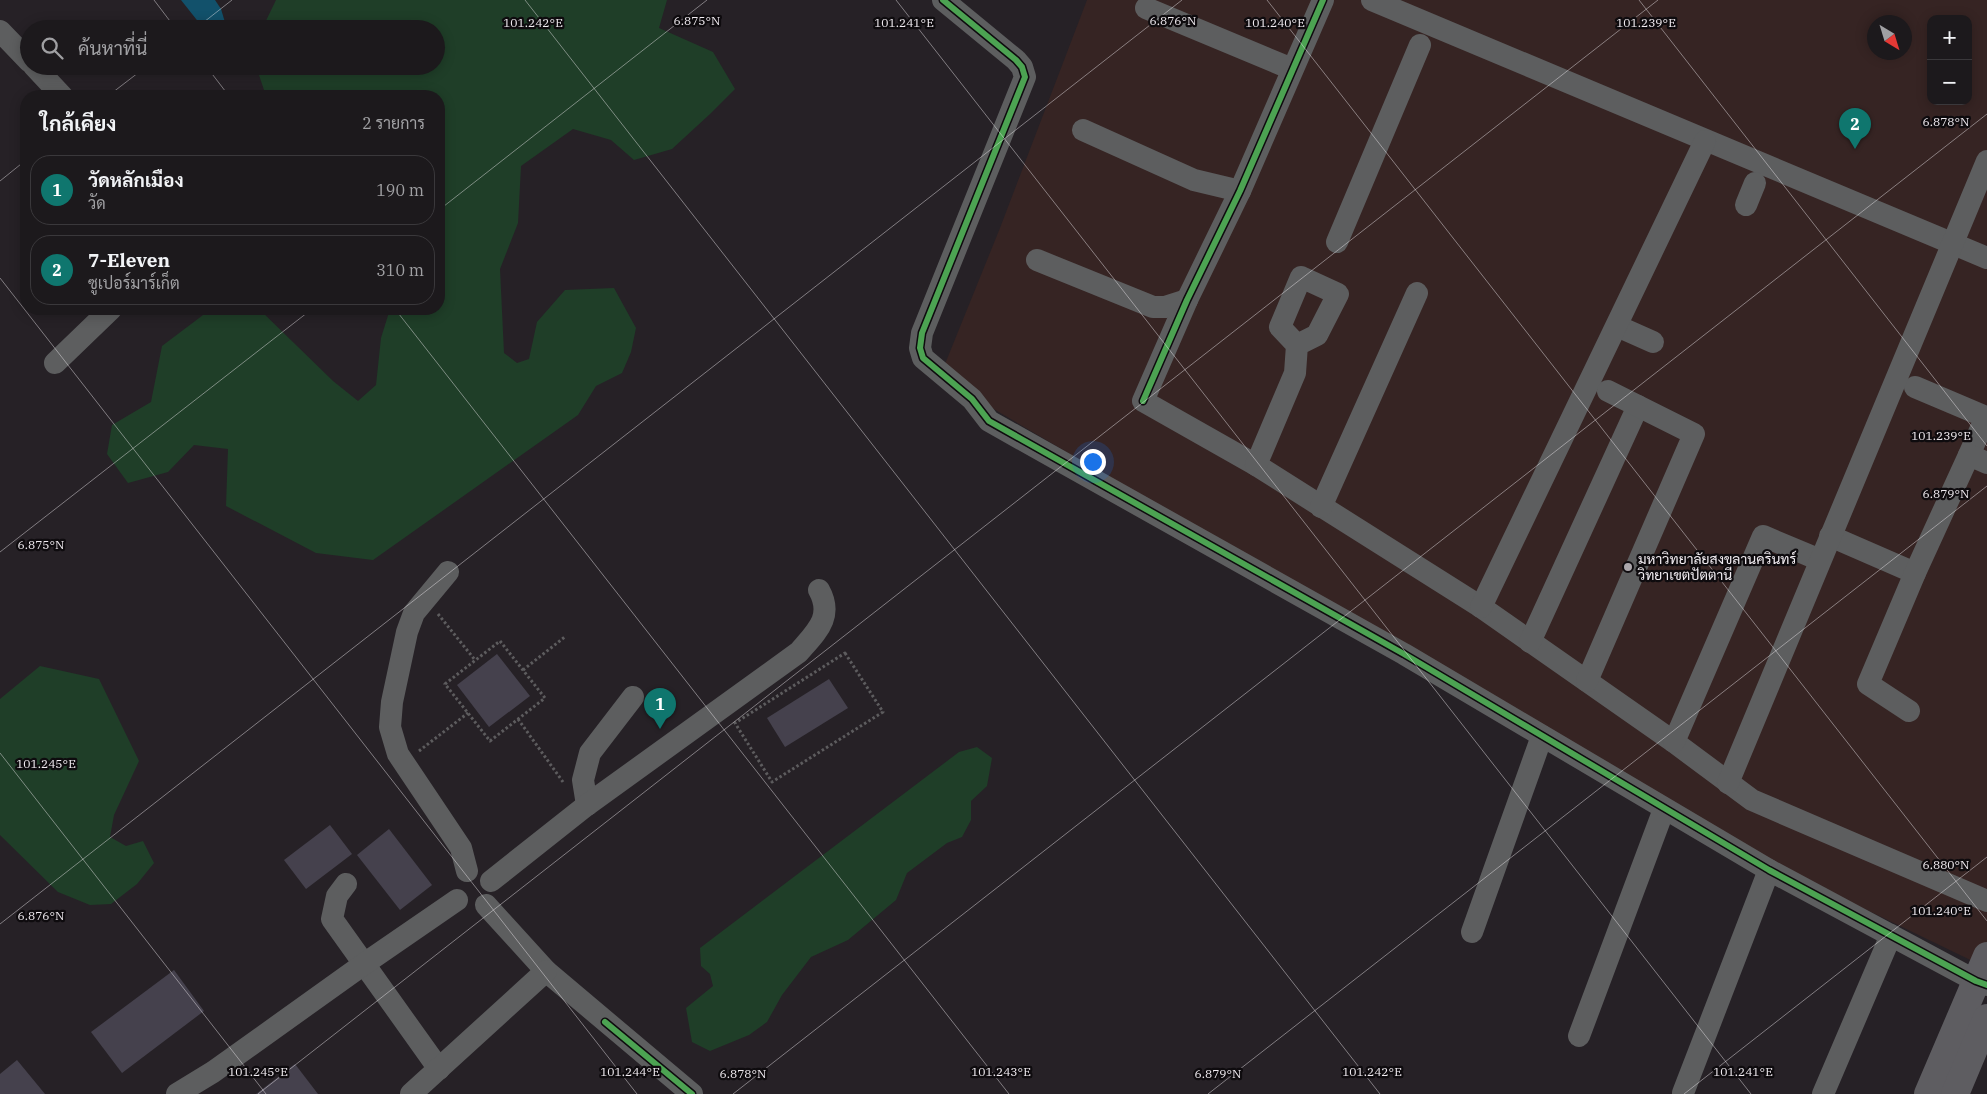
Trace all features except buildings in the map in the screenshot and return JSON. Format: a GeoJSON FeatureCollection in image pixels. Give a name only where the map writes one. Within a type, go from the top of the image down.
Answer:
{"type":"FeatureCollection","features":[{"type":"Feature","properties":{"kind":"main road"},"geometry":{"type":"LineString","coordinates":[[1928,1094],[1982,983],[1987,956]]}},
{"type":"Feature","properties":{"kind":"main road"},"geometry":{"type":"LineString","coordinates":[[1955,1094],[1987,1018]]}},
{"type":"Feature","properties":{"kind":"street"},"geometry":{"type":"LineString","coordinates":[[943,0],[1016,60],[1022,67],[1025,77],[922,333],[920,348],[924,358],[972,400],[989,421],[1404,654],[1769,870],[1982,983]]}},
{"type":"Feature","properties":{"kind":"street"},"geometry":{"type":"LineString","coordinates":[[1323,0],[1240,191],[1187,300],[1143,401],[1256,465],[1481,608],[1674,742],[1752,800],[1987,901]]}},
{"type":"Feature","properties":{"kind":"street"},"geometry":{"type":"LineString","coordinates":[[1372,0],[1424,36],[1705,141],[1760,174],[1987,258]]}},
{"type":"Feature","properties":{"kind":"street"},"geometry":{"type":"LineString","coordinates":[[1146,8],[1292,69]]}},
{"type":"Feature","properties":{"kind":"street"},"geometry":{"type":"LineString","coordinates":[[0,31],[20,52]]}},
{"type":"Feature","properties":{"kind":"street"},"geometry":{"type":"LineString","coordinates":[[1338,242],[1424,36]]}},
{"type":"Feature","properties":{"kind":"street"},"geometry":{"type":"LineString","coordinates":[[42,75],[56,90]]}},
{"type":"Feature","properties":{"kind":"street"},"geometry":{"type":"LineString","coordinates":[[1084,130],[1194,180],[1240,191]]}},
{"type":"Feature","properties":{"kind":"street"},"geometry":{"type":"LineString","coordinates":[[1481,608],[1705,141]]}},
{"type":"Feature","properties":{"kind":"street"},"geometry":{"type":"LineString","coordinates":[[1728,783],[1987,161]]}},
{"type":"Feature","properties":{"kind":"street"},"geometry":{"type":"LineString","coordinates":[[1746,205],[1760,174]]}},
{"type":"Feature","properties":{"kind":"street"},"geometry":{"type":"LineString","coordinates":[[1037,260],[1153,307],[1165,307],[1187,300]]}},
{"type":"Feature","properties":{"kind":"street"},"geometry":{"type":"LineString","coordinates":[[1321,506],[1418,293]]}},
{"type":"Feature","properties":{"kind":"street"},"geometry":{"type":"LineString","coordinates":[[55,363],[105,315]]}},
{"type":"Feature","properties":{"kind":"street"},"geometry":{"type":"LineString","coordinates":[[1617,326],[1653,342]]}},
{"type":"Feature","properties":{"kind":"street"},"geometry":{"type":"LineString","coordinates":[[1256,465],[1295,372],[1297,345]]}},
{"type":"Feature","properties":{"kind":"street"},"geometry":{"type":"LineString","coordinates":[[1909,711],[1868,684],[1915,573],[1978,459],[1986,417],[1915,387]]}},
{"type":"Feature","properties":{"kind":"street"},"geometry":{"type":"LineString","coordinates":[[1587,681],[1694,434],[1608,391]]}},
{"type":"Feature","properties":{"kind":"street"},"geometry":{"type":"LineString","coordinates":[[1530,642],[1638,406]]}},
{"type":"Feature","properties":{"kind":"street"},"geometry":{"type":"LineString","coordinates":[[1674,742],[1763,536],[1820,560]]}},
{"type":"Feature","properties":{"kind":"street"},"geometry":{"type":"LineString","coordinates":[[1830,536],[1915,573]]}},
{"type":"Feature","properties":{"kind":"street"},"geometry":{"type":"LineString","coordinates":[[448,572],[414,613],[407,632],[392,702],[390,727],[398,754],[461,848],[467,871]]}},
{"type":"Feature","properties":{"kind":"street"},"geometry":{"type":"LineString","coordinates":[[491,881],[584,807],[799,652],[817,631],[826,613],[826,601],[819,590]]}},
{"type":"Feature","properties":{"kind":"street"},"geometry":{"type":"LineString","coordinates":[[584,807],[583,780],[590,753],[633,697]]}},
{"type":"Feature","properties":{"kind":"street"},"geometry":{"type":"LineString","coordinates":[[1472,932],[1542,736]]}},
{"type":"Feature","properties":{"kind":"street"},"geometry":{"type":"LineString","coordinates":[[1578,1036],[1664,809]]}},
{"type":"Feature","properties":{"kind":"street"},"geometry":{"type":"LineString","coordinates":[[1683,1093],[1769,870]]}},
{"type":"Feature","properties":{"kind":"street"},"geometry":{"type":"LineString","coordinates":[[467,871],[481,872],[491,881],[493,894],[486,905],[474,910],[468,909],[457,900],[454,884],[461,874],[467,871]]}},
{"type":"Feature","properties":{"kind":"street"},"geometry":{"type":"LineString","coordinates":[[346,884],[337,896],[332,919],[439,1069]]}},
{"type":"Feature","properties":{"kind":"street"},"geometry":{"type":"LineString","coordinates":[[186,1092],[364,964],[457,900]]}},
{"type":"Feature","properties":{"kind":"street"},"geometry":{"type":"LineString","coordinates":[[486,905],[546,971],[692,1094]]}},
{"type":"Feature","properties":{"kind":"street"},"geometry":{"type":"LineString","coordinates":[[1823,1094],[1891,935]]}},
{"type":"Feature","properties":{"kind":"street"},"geometry":{"type":"LineString","coordinates":[[410,1094],[546,971]]}},
{"type":"Feature","properties":{"kind":"path"},"geometry":{"type":"LineString","coordinates":[[425,599],[475,660]]}},
{"type":"Feature","properties":{"kind":"path"},"geometry":{"type":"LineString","coordinates":[[522,670],[566,636]]}},
{"type":"Feature","properties":{"kind":"path"},"geometry":{"type":"LineString","coordinates":[[500,641],[522,670],[545,698],[490,741],[445,684],[500,641]]}},
{"type":"Feature","properties":{"kind":"path"},"geometry":{"type":"LineString","coordinates":[[845,653],[883,712],[772,782],[734,723],[845,653]]}},
{"type":"Feature","properties":{"kind":"path"},"geometry":{"type":"LineString","coordinates":[[404,763],[468,713]]}},
{"type":"Feature","properties":{"kind":"path"},"geometry":{"type":"LineString","coordinates":[[518,719],[584,807]]}},
{"type":"Feature","properties":{"kind":"shaded area","name":"มหาวิทยาลัยสงขลานครินทร์ วิทยาเขตปัตตานี"},"geometry":{"type":"Polygon","coordinates":[[[1087,0],[1987,0],[1987,968],[1840,897],[1680,813],[992,408],[945,364],[1000,228],[1087,0]]]}},
{"type":"Feature","properties":{"kind":"green space"},"geometry":{"type":"Polygon","coordinates":[[[276,0],[667,0],[659,28],[713,52],[735,89],[672,149],[634,160],[611,140],[573,129],[521,166],[518,223],[500,269],[504,353],[517,363],[529,359],[537,322],[565,290],[614,288],[636,328],[631,352],[622,373],[596,386],[578,415],[373,560],[316,553],[226,506],[228,449],[194,445],[168,472],[128,483],[107,454],[112,425],[151,402],[162,346],[203,315],[265,315],[333,381],[358,401],[376,385],[381,338],[388,315],[445,315],[445,90],[264,90],[259,75],[445,75],[445,20],[266,20],[276,0]]]}},
{"type":"Feature","properties":{"kind":"green space"},"geometry":{"type":"Polygon","coordinates":[[[40,666],[99,679],[139,761],[114,815],[110,837],[126,846],[143,841],[154,863],[137,884],[111,904],[90,905],[58,892],[0,835],[0,699],[40,666]]]}},
{"type":"Feature","properties":{"kind":"green space"},"geometry":{"type":"Polygon","coordinates":[[[977,747],[992,758],[987,786],[971,801],[971,820],[962,837],[947,843],[907,873],[896,900],[848,940],[811,957],[782,995],[767,1022],[749,1035],[710,1051],[692,1042],[686,1008],[713,986],[710,974],[701,966],[700,948],[959,752],[977,747]]]}},
{"type":"Feature","properties":{"kind":"water"},"geometry":{"type":"Polygon","coordinates":[[[181,0],[215,0],[221,9],[224,20],[197,20],[181,0]]]}},
{"type":"Feature","properties":{"kind":"cycle path"},"geometry":{"type":"LineString","coordinates":[[943,0],[1016,60],[1022,67],[1025,77],[922,333],[920,348],[923,358],[972,399],[989,421],[1404,654],[1769,870],[1976,981],[1987,985]]}},
{"type":"Feature","properties":{"kind":"cycle path"},"geometry":{"type":"LineString","coordinates":[[1143,401],[1187,300],[1240,191],[1323,0]]}},
{"type":"Feature","properties":{"kind":"cycle path"},"geometry":{"type":"LineString","coordinates":[[605,1022],[692,1094]]}},
{"type":"Feature","properties":{"kind":"place","name":"7-Eleven"},"geometry":{"type":"Point","coordinates":[1855,149]}},
{"type":"Feature","properties":{"kind":"place","name":"มหาวิทยาลัยสงขลานครินทร์ วิทยาเขตปัตตานี"},"geometry":{"type":"Point","coordinates":[1628,567]}},
{"type":"Feature","properties":{"kind":"place","name":"วัดหลักเมือง"},"geometry":{"type":"Point","coordinates":[660,729]}}]}
